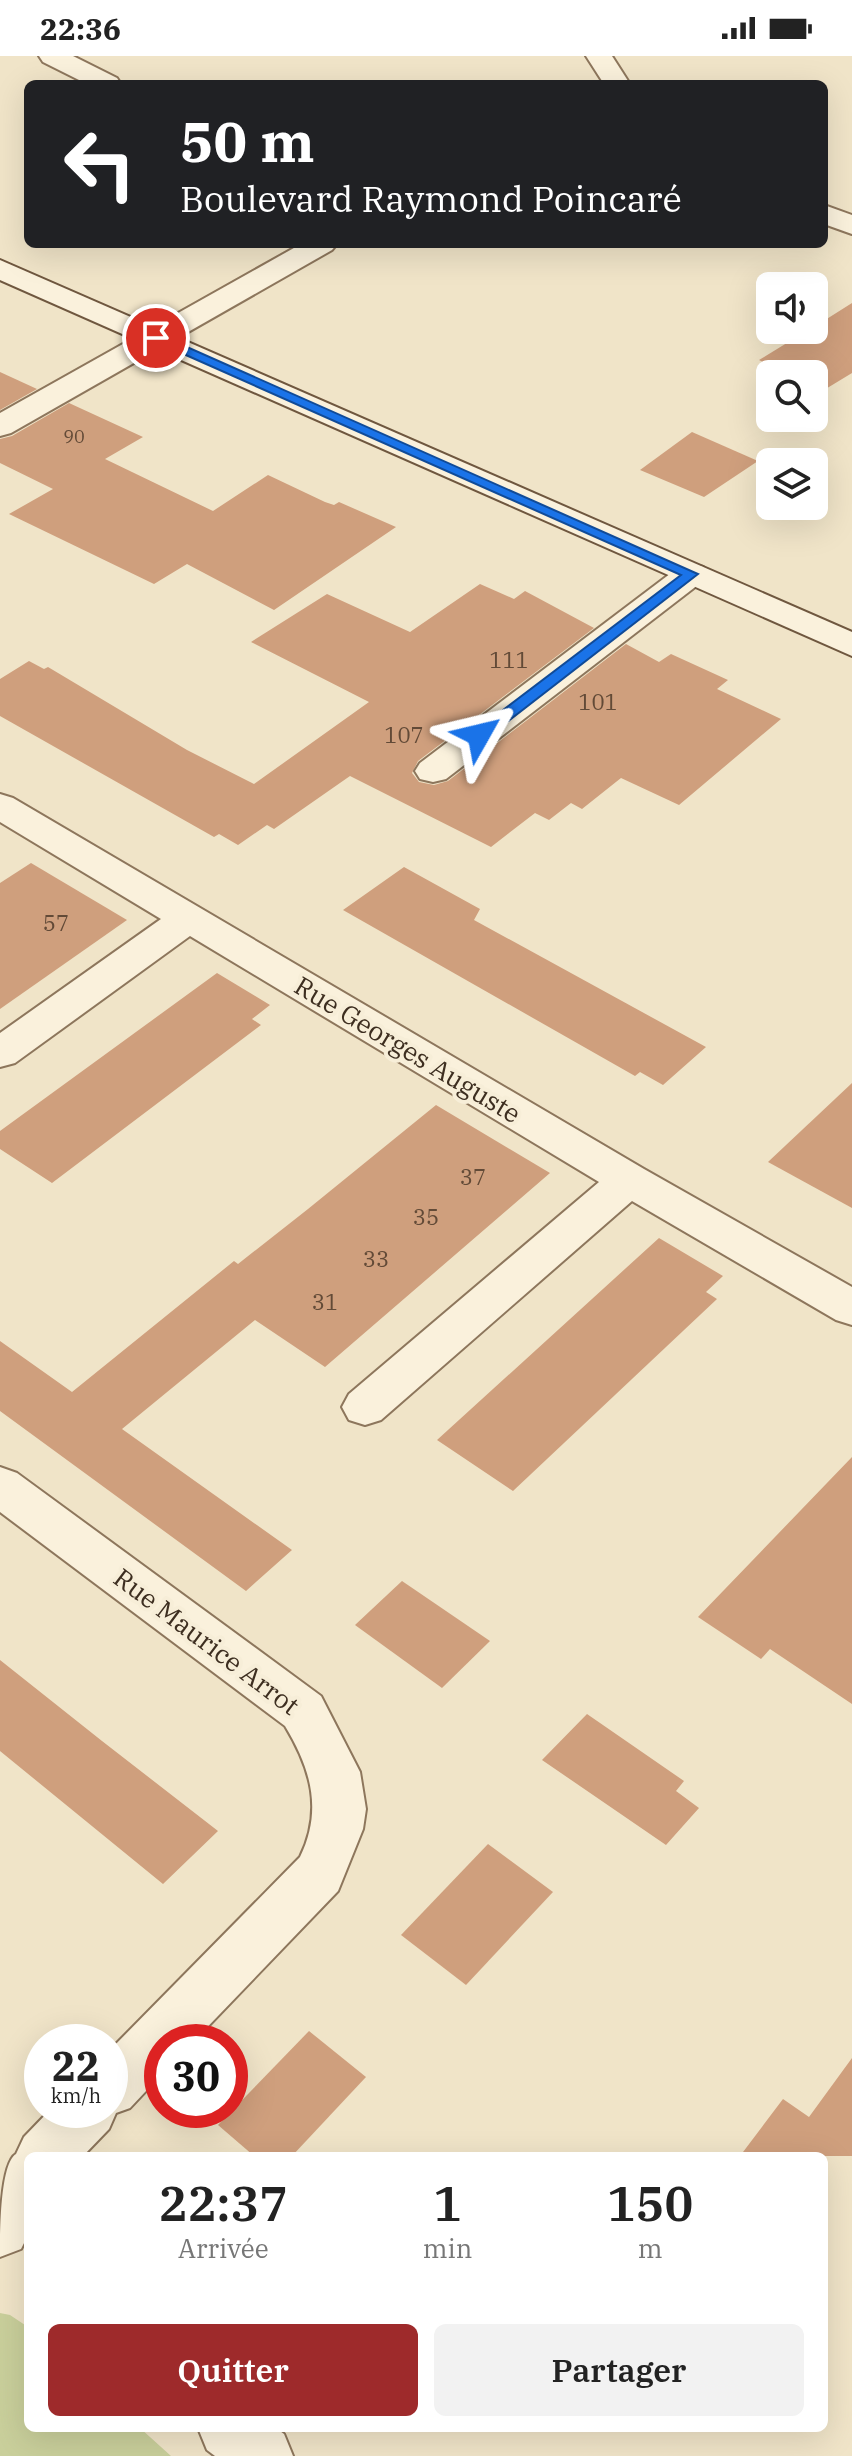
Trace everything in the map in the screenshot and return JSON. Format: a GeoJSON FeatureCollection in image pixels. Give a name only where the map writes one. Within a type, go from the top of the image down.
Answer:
{"type":"FeatureCollection","features":[{"type":"Feature","properties":{"kind":"street"},"geometry":{"type":"LineString","coordinates":[[52,56],[100,80]]}},
{"type":"Feature","properties":{"kind":"street"},"geometry":{"type":"LineString","coordinates":[[599,56],[614,80]]}},
{"type":"Feature","properties":{"kind":"street"},"geometry":{"type":"LineString","coordinates":[[828,216],[852,225]]}},
{"type":"Feature","properties":{"kind":"street"},"geometry":{"type":"LineString","coordinates":[[0,426],[315,248]]}},
{"type":"Feature","properties":{"kind":"street"},"geometry":{"type":"LineString","coordinates":[[0,269],[852,645]]}},
{"type":"Feature","properties":{"kind":"street"},"geometry":{"type":"LineString","coordinates":[[433,771],[691,574]]}},
{"type":"Feature","properties":{"kind":"street","name":"Rue Georges Auguste"},"geometry":{"type":"LineString","coordinates":[[0,806],[629,1180],[852,1308]]}},
{"type":"Feature","properties":{"kind":"street"},"geometry":{"type":"LineString","coordinates":[[0,1053],[187,919]]}},
{"type":"Feature","properties":{"kind":"street"},"geometry":{"type":"LineString","coordinates":[[365,1407],[629,1180]]}},
{"type":"Feature","properties":{"kind":"street","name":"Rue Maurice Arrot"},"geometry":{"type":"LineString","coordinates":[[0,1486],[303,1711],[329,1753],[341,1796],[334,1845],[319,1874],[128,2070]]}},
{"type":"Feature","properties":{"kind":"street"},"geometry":{"type":"LineString","coordinates":[[48,2152],[71,2128]]}},
{"type":"Feature","properties":{"kind":"street"},"geometry":{"type":"LineString","coordinates":[[24,2185],[0,2230],[24,2251]]}},
{"type":"Feature","properties":{"kind":"street"},"geometry":{"type":"LineString","coordinates":[[234,2432],[262,2456]]}},
{"type":"Feature","properties":{"kind":"green space"},"geometry":{"type":"Polygon","coordinates":[[[0,2313],[10,2315],[24,2324],[24,2432],[144,2432],[171,2456],[0,2456],[0,2313]]]}},
{"type":"Feature","properties":{"kind":"building"},"geometry":{"type":"Polygon","coordinates":[[[852,303],[852,373],[828,388],[828,360],[759,360],[785,344],[828,344],[828,318],[852,303]]]}},
{"type":"Feature","properties":{"kind":"building"},"geometry":{"type":"Polygon","coordinates":[[[0,372],[37,389],[0,410],[0,372]]]}},
{"type":"Feature","properties":{"kind":"building"},"geometry":{"type":"Polygon","coordinates":[[[69,403],[143,437],[105,459],[213,511],[268,475],[325,502],[334,505],[339,502],[396,527],[274,610],[187,564],[154,584],[9,514],[53,489],[0,463],[0,439],[12,436],[69,403]]]}},
{"type":"Feature","properties":{"kind":"building"},"geometry":{"type":"Polygon","coordinates":[[[692,432],[756,460],[704,497],[640,470],[692,432]]]}},
{"type":"Feature","properties":{"kind":"building"},"geometry":{"type":"Polygon","coordinates":[[[480,584],[514,599],[525,591],[594,628],[418,761],[412,773],[419,782],[434,785],[448,781],[626,644],[659,662],[671,654],[728,680],[717,689],[781,719],[679,805],[621,778],[582,809],[571,803],[549,820],[535,813],[491,847],[350,776],[274,829],[267,825],[238,845],[219,834],[214,837],[0,716],[0,679],[29,661],[44,669],[48,667],[187,750],[254,784],[369,702],[251,642],[327,594],[410,632],[480,584]]]}},
{"type":"Feature","properties":{"kind":"building"},"geometry":{"type":"Polygon","coordinates":[[[31,863],[127,920],[0,1009],[0,883],[31,863]]]}},
{"type":"Feature","properties":{"kind":"building"},"geometry":{"type":"Polygon","coordinates":[[[404,867],[480,909],[474,920],[706,1047],[663,1085],[640,1072],[635,1076],[343,910],[404,867]]]}},
{"type":"Feature","properties":{"kind":"building"},"geometry":{"type":"Polygon","coordinates":[[[217,973],[270,1005],[252,1019],[261,1025],[52,1183],[0,1149],[0,1131],[217,973]]]}},
{"type":"Feature","properties":{"kind":"building"},"geometry":{"type":"Polygon","coordinates":[[[852,1083],[852,1208],[768,1162],[852,1083]]]}},
{"type":"Feature","properties":{"kind":"building"},"geometry":{"type":"Polygon","coordinates":[[[436,1105],[550,1173],[325,1367],[255,1320],[122,1429],[292,1550],[246,1591],[0,1411],[0,1341],[72,1392],[234,1261],[238,1264],[436,1105]]]}},
{"type":"Feature","properties":{"kind":"building"},"geometry":{"type":"Polygon","coordinates":[[[659,1238],[723,1276],[706,1292],[717,1299],[513,1491],[437,1440],[659,1238]]]}},
{"type":"Feature","properties":{"kind":"building"},"geometry":{"type":"Polygon","coordinates":[[[852,1457],[852,1704],[770,1649],[761,1659],[698,1617],[852,1457]]]}},
{"type":"Feature","properties":{"kind":"building"},"geometry":{"type":"Polygon","coordinates":[[[402,1581],[490,1641],[442,1688],[355,1625],[402,1581]]]}},
{"type":"Feature","properties":{"kind":"building"},"geometry":{"type":"Polygon","coordinates":[[[0,1660],[218,1831],[163,1884],[0,1751],[0,1660]]]}},
{"type":"Feature","properties":{"kind":"building"},"geometry":{"type":"Polygon","coordinates":[[[587,1714],[684,1781],[676,1791],[699,1808],[666,1845],[542,1760],[587,1714]]]}},
{"type":"Feature","properties":{"kind":"building"},"geometry":{"type":"Polygon","coordinates":[[[488,1844],[553,1892],[466,1985],[401,1935],[488,1844]]]}},
{"type":"Feature","properties":{"kind":"building"},"geometry":{"type":"Polygon","coordinates":[[[309,2031],[366,2077],[296,2152],[249,2152],[221,2128],[248,2128],[248,2094],[309,2031]]]}},
{"type":"Feature","properties":{"kind":"building"},"geometry":{"type":"Polygon","coordinates":[[[852,2058],[852,2156],[828,2156],[828,2152],[743,2152],[783,2099],[809,2117],[852,2058]]]}},
{"type":"Feature","properties":{"kind":"route"},"geometry":{"type":"LineString","coordinates":[[156,338],[691,574],[479,735]]}}]}
